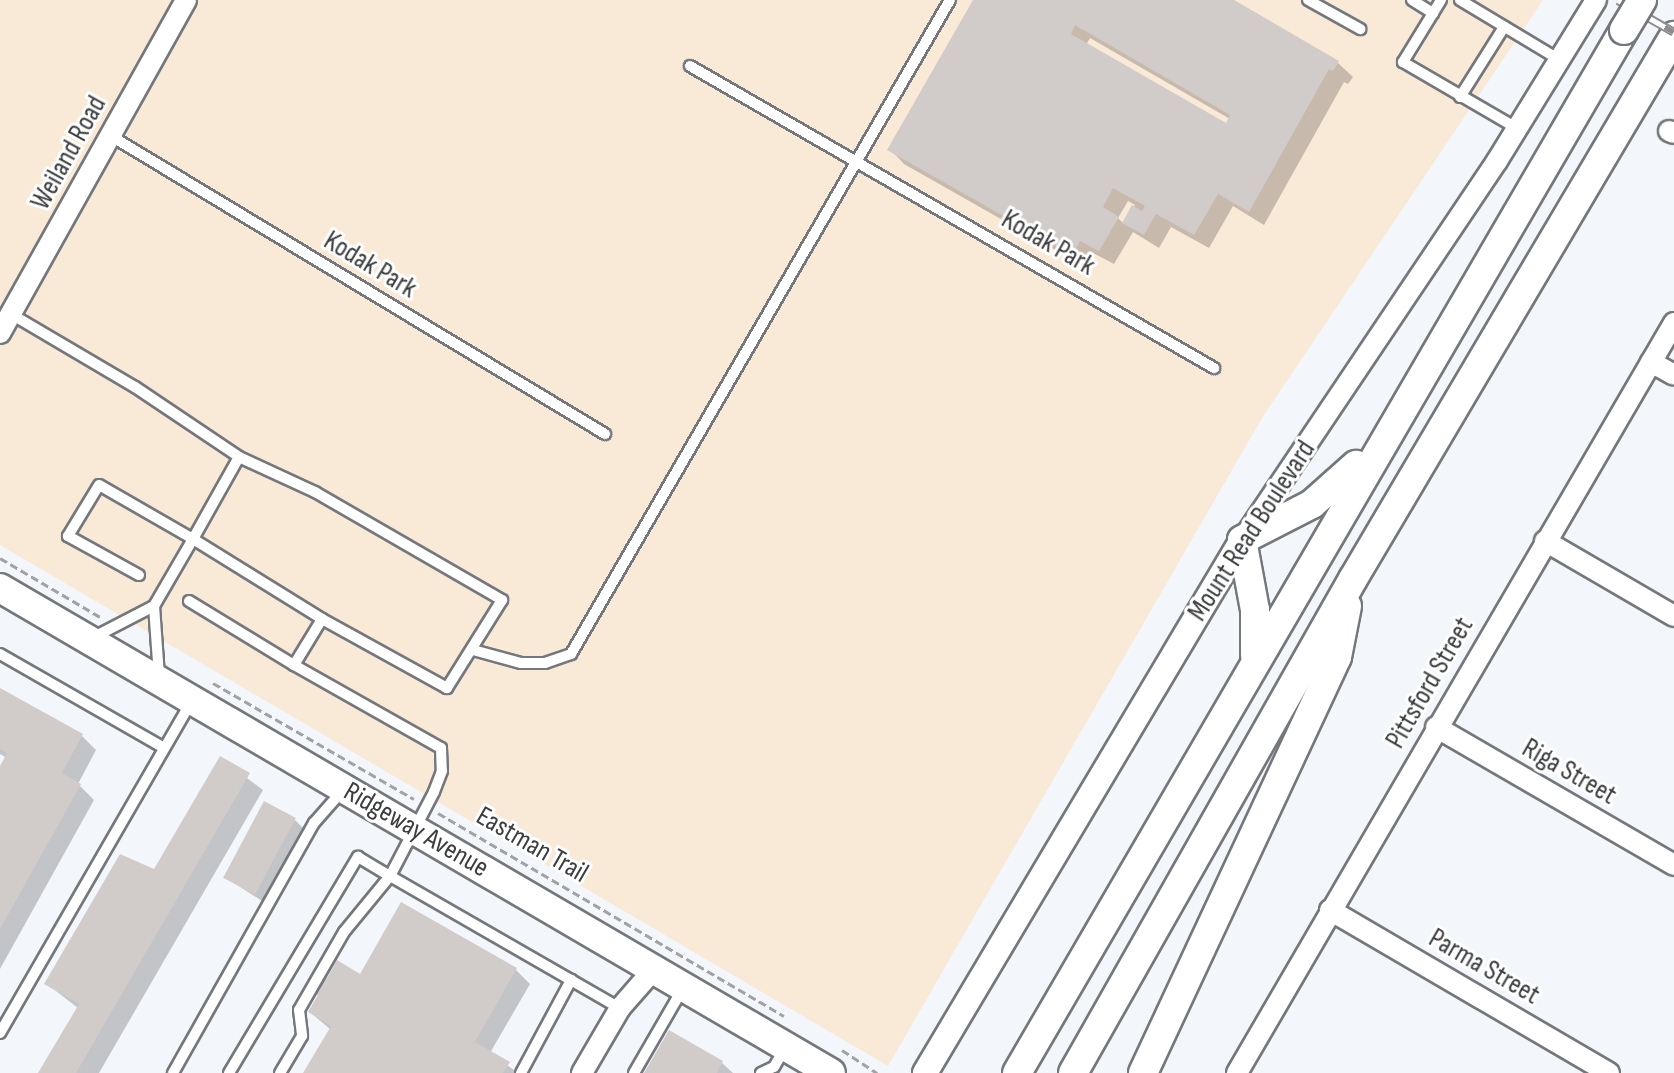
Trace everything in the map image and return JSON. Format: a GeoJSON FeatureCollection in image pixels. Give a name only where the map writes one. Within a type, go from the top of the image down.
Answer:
{"type":"FeatureCollection","features":[{"type":"Feature","properties":{"kind":"main road"},"geometry":{"type":"LineString","coordinates":[[1017,1073],[1396,414],[1642,0]]}},
{"type":"Feature","properties":{"kind":"main road"},"geometry":{"type":"LineString","coordinates":[[1073,1073],[1353,579],[1669,44]]}},
{"type":"Feature","properties":{"kind":"main road"},"geometry":{"type":"LineString","coordinates":[[1255,658],[1255,610],[1242,540],[1312,504],[1343,479],[1396,414]]}},
{"type":"Feature","properties":{"kind":"main road"},"geometry":{"type":"LineString","coordinates":[[1143,1073],[1337,657],[1353,579]]}},
{"type":"Feature","properties":{"kind":"main road","name":"Ridgeway Avenue"},"geometry":{"type":"LineString","coordinates":[[0,588],[98,630],[160,681],[199,689],[345,789],[420,818],[684,987],[791,1035],[834,1060]]}},
{"type":"Feature","properties":{"kind":"street","name":"Weiland Road"},"geometry":{"type":"LineString","coordinates":[[0,333],[186,0]]}},
{"type":"Feature","properties":{"kind":"street","name":"Mount Read Boulevard"},"geometry":{"type":"LineString","coordinates":[[925,1073],[1242,540],[1518,129],[1593,5]]}},
{"type":"Feature","properties":{"kind":"street","name":"Pittsford Street"},"geometry":{"type":"LineString","coordinates":[[1237,1073],[1674,323]]}},
{"type":"Feature","properties":{"kind":"street"},"geometry":{"type":"LineString","coordinates":[[1651,362],[1674,375]]}},
{"type":"Feature","properties":{"kind":"street"},"geometry":{"type":"LineString","coordinates":[[1545,541],[1674,616]]}},
{"type":"Feature","properties":{"kind":"street","name":"Riga Street"},"geometry":{"type":"LineString","coordinates":[[1436,727],[1674,865]]}},
{"type":"Feature","properties":{"kind":"street","name":"Parma Street"},"geometry":{"type":"LineString","coordinates":[[1330,910],[1609,1073]]}},
{"type":"Feature","properties":{"kind":"street"},"geometry":{"type":"LineString","coordinates":[[582,1073],[620,1008],[654,969]]}},
{"type":"Feature","properties":{"kind":"lane"},"geometry":{"type":"LineString","coordinates":[[473,650],[521,663],[545,663],[571,654],[950,0]]}},
{"type":"Feature","properties":{"kind":"lane"},"geometry":{"type":"LineString","coordinates":[[1308,0],[1360,29]]}},
{"type":"Feature","properties":{"kind":"lane"},"geometry":{"type":"LineString","coordinates":[[1412,0],[1433,13]]}},
{"type":"Feature","properties":{"kind":"lane"},"geometry":{"type":"LineString","coordinates":[[1441,0],[1403,62],[1518,129]]}},
{"type":"Feature","properties":{"kind":"lane"},"geometry":{"type":"LineString","coordinates":[[1460,0],[1560,60]]}},
{"type":"Feature","properties":{"kind":"lane"},"geometry":{"type":"LineString","coordinates":[[1460,97],[1504,27]]}},
{"type":"Feature","properties":{"kind":"lane","name":"Kodak Park"},"geometry":{"type":"LineString","coordinates":[[690,66],[858,159],[1214,368]]}},
{"type":"Feature","properties":{"kind":"lane","name":"Kodak Park"},"geometry":{"type":"LineString","coordinates":[[111,136],[605,434]]}},
{"type":"Feature","properties":{"kind":"lane"},"geometry":{"type":"LineString","coordinates":[[11,314],[135,387],[239,457],[315,492],[502,600],[447,688],[322,619],[99,485],[68,536],[139,575]]}},
{"type":"Feature","properties":{"kind":"lane"},"geometry":{"type":"LineString","coordinates":[[160,681],[154,606],[239,457]]}},
{"type":"Feature","properties":{"kind":"lane"},"geometry":{"type":"LineString","coordinates":[[189,601],[441,748],[442,771],[420,818],[390,876],[344,932],[299,1010],[302,1036],[280,1073]]}},
{"type":"Feature","properties":{"kind":"lane"},"geometry":{"type":"LineString","coordinates":[[98,630],[154,606]]}},
{"type":"Feature","properties":{"kind":"lane"},"geometry":{"type":"LineString","coordinates":[[294,665],[322,619]]}},
{"type":"Feature","properties":{"kind":"lane"},"geometry":{"type":"LineString","coordinates":[[0,654],[164,748]]}},
{"type":"Feature","properties":{"kind":"lane"},"geometry":{"type":"LineString","coordinates":[[0,1033],[199,689]]}},
{"type":"Feature","properties":{"kind":"lane"},"geometry":{"type":"LineString","coordinates":[[173,1073],[314,823],[345,789]]}},
{"type":"Feature","properties":{"kind":"lane"},"geometry":{"type":"LineString","coordinates":[[229,1073],[358,857],[620,1008]]}},
{"type":"Feature","properties":{"kind":"lane"},"geometry":{"type":"LineString","coordinates":[[521,1073],[571,980]]}},
{"type":"Feature","properties":{"kind":"lane"},"geometry":{"type":"LineString","coordinates":[[634,1073],[684,987]]}},
{"type":"Feature","properties":{"kind":"lane"},"geometry":{"type":"LineString","coordinates":[[761,1073],[774,1067],[791,1035]]}},
{"type":"Feature","properties":{"kind":"path"},"geometry":{"type":"LineString","coordinates":[[0,558],[98,630]]}},
{"type":"Feature","properties":{"kind":"path","name":"Eastman Trail"},"geometry":{"type":"LineString","coordinates":[[199,689],[791,1035]]}},
{"type":"Feature","properties":{"kind":"path"},"geometry":{"type":"LineString","coordinates":[[834,1060],[877,1073]]}},
{"type":"Feature","properties":{"kind":"shaded area"},"geometry":{"type":"Polygon","coordinates":[[[0,0],[1543,0],[1262,418],[888,1066],[0,545],[0,0]]]}},
{"type":"Feature","properties":{"kind":"building"},"geometry":{"type":"Polygon","coordinates":[[[973,0],[1234,0],[1339,61],[1333,71],[1329,69],[1249,212],[1218,194],[1194,235],[1156,214],[1144,235],[1122,223],[1132,205],[1142,211],[1145,206],[1113,188],[1103,207],[1119,217],[1099,251],[1080,241],[1072,255],[887,150],[973,0]],[[1075,25],[1071,34],[1226,123],[1230,115],[1075,25]]]}},
{"type":"Feature","properties":{"kind":"building"},"geometry":{"type":"Polygon","coordinates":[[[0,688],[83,734],[62,773],[81,784],[0,929],[0,766],[7,753],[0,749],[0,688]]]}},
{"type":"Feature","properties":{"kind":"building"},"geometry":{"type":"Polygon","coordinates":[[[220,756],[250,773],[76,1073],[38,1073],[79,1004],[44,984],[120,854],[154,869],[220,756]]]}},
{"type":"Feature","properties":{"kind":"building"},"geometry":{"type":"Polygon","coordinates":[[[264,801],[296,818],[255,895],[223,878],[264,801]]]}},
{"type":"Feature","properties":{"kind":"building"},"geometry":{"type":"Polygon","coordinates":[[[401,902],[517,968],[475,1042],[510,1062],[503,1073],[303,1073],[331,1026],[308,1012],[318,995],[310,990],[319,974],[327,978],[337,960],[360,974],[401,902]]]}},
{"type":"Feature","properties":{"kind":"building"},"geometry":{"type":"Polygon","coordinates":[[[669,1030],[723,1061],[717,1073],[644,1073],[669,1030]]]}},
{"type":"Feature","properties":{"kind":"railway"},"geometry":{"type":"LineString","coordinates":[[1618,0],[1674,32]]}}]}
